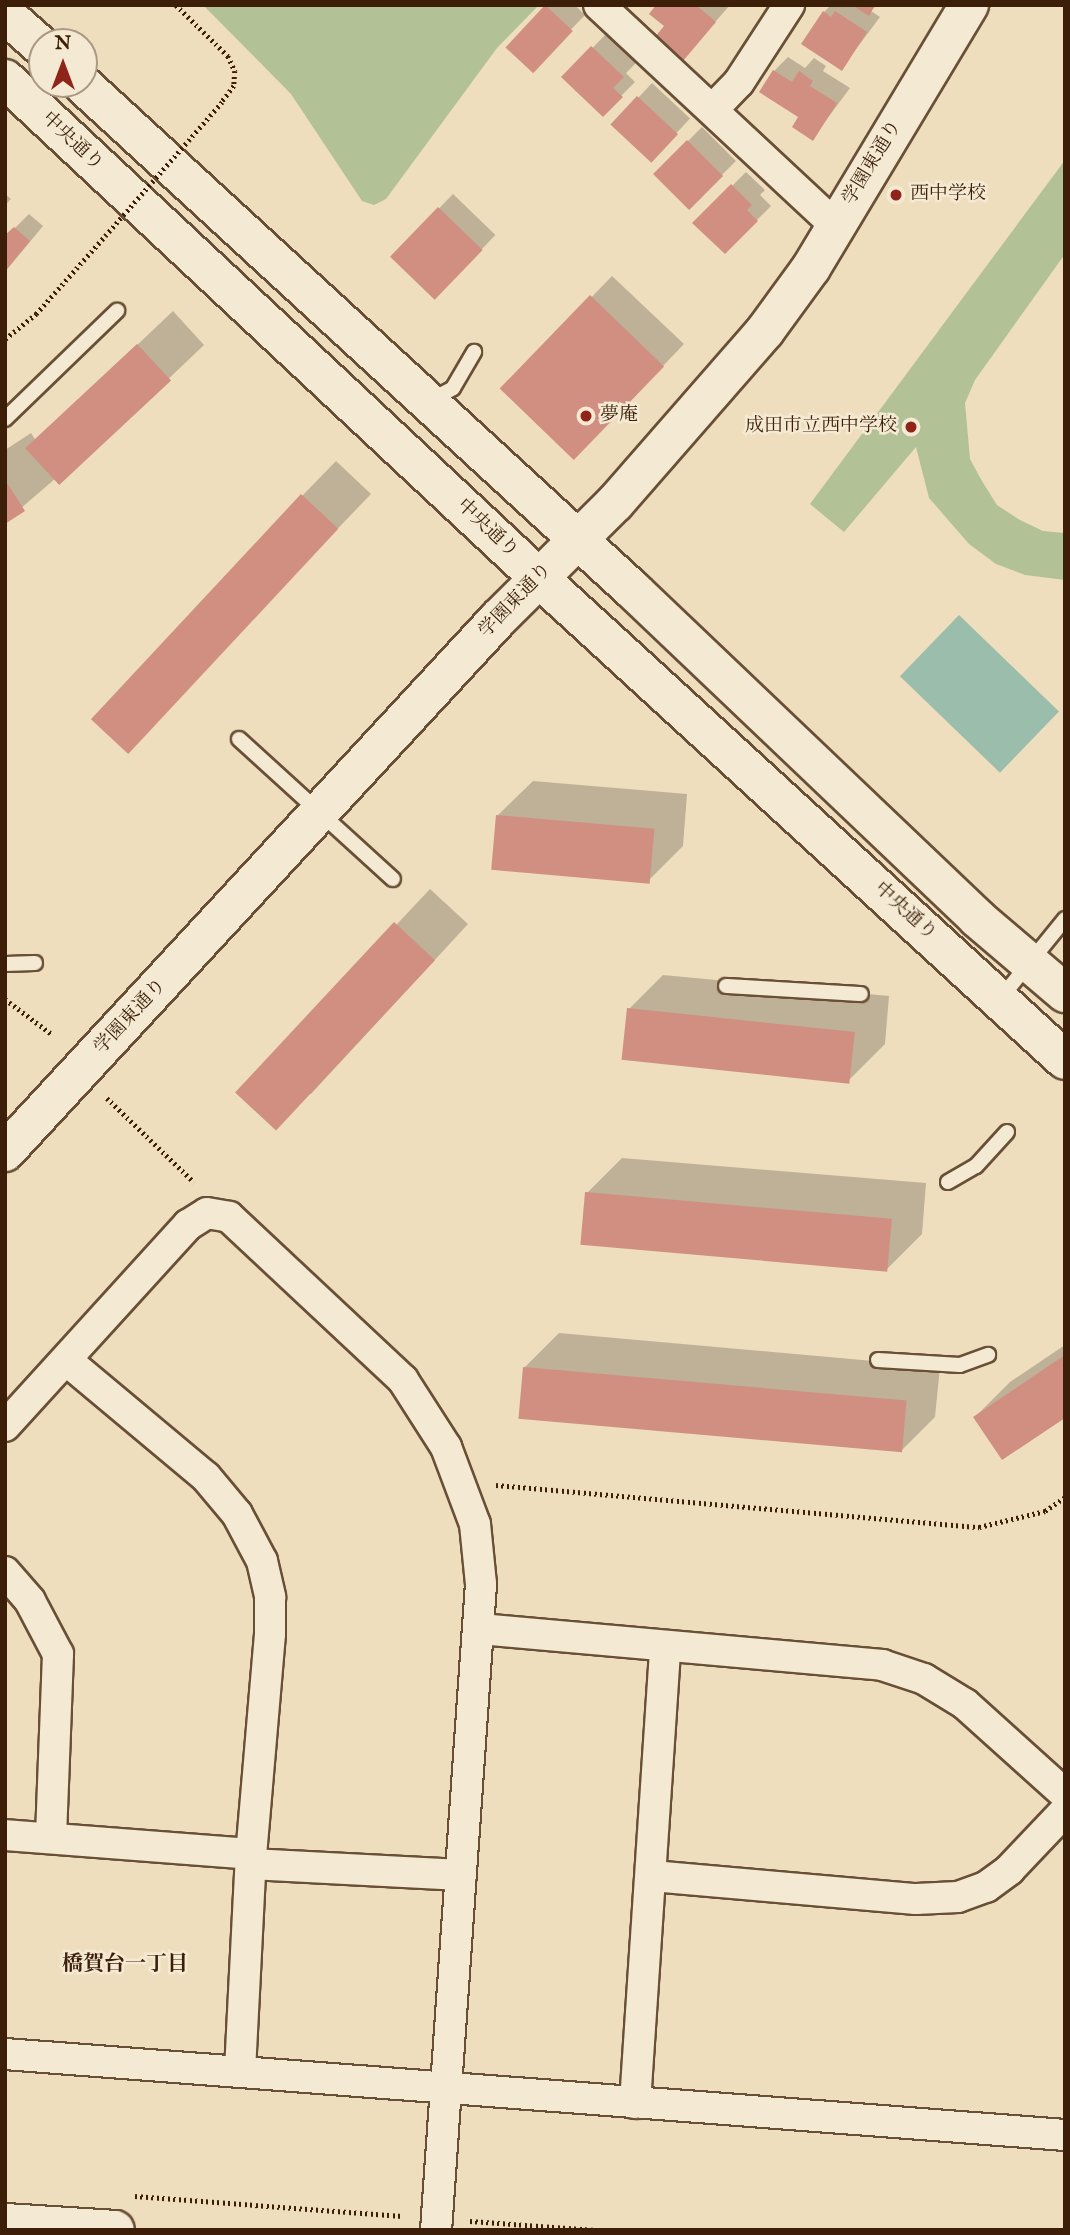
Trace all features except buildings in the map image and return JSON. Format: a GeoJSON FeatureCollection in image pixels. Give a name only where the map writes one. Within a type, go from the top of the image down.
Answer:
{"type":"FeatureCollection","features":[{"type":"Feature","properties":{"kind":"street"},"geometry":{"type":"LineString","coordinates":[[600,5],[835,225]]}},
{"type":"Feature","properties":{"kind":"street"},"geometry":{"type":"LineString","coordinates":[[713,109],[739,82],[789,5]]}},
{"type":"Feature","properties":{"kind":"street","name":"学園東通り"},"geometry":{"type":"LineString","coordinates":[[5,1152],[539,578],[615,503],[765,331],[835,225],[969,5]]}},
{"type":"Feature","properties":{"kind":"street"},"geometry":{"type":"LineString","coordinates":[[5,14],[28,35]]}},
{"type":"Feature","properties":{"kind":"street","name":"中央通り"},"geometry":{"type":"LineString","coordinates":[[5,79],[539,578],[1065,1060]]}},
{"type":"Feature","properties":{"kind":"street"},"geometry":{"type":"LineString","coordinates":[[97,98],[429,401],[576,541],[634,591],[977,918],[1065,993]]}},
{"type":"Feature","properties":{"kind":"street"},"geometry":{"type":"LineString","coordinates":[[5,1426],[188,1225],[207,1213],[229,1217],[403,1380],[446,1447],[462,1482],[475,1524],[480,1629],[444,2088],[437,2224]]}},
{"type":"Feature","properties":{"kind":"street"},"geometry":{"type":"LineString","coordinates":[[66,1360],[206,1477],[237,1514],[262,1561],[270,1597],[270,1634],[251,1859],[240,2071]]}},
{"type":"Feature","properties":{"kind":"street"},"geometry":{"type":"LineString","coordinates":[[5,1572],[30,1601],[58,1654],[51,1838]]}},
{"type":"Feature","properties":{"kind":"street"},"geometry":{"type":"LineString","coordinates":[[480,1629],[882,1665],[924,1679],[965,1704],[1065,1794]]}},
{"type":"Feature","properties":{"kind":"street"},"geometry":{"type":"LineString","coordinates":[[635,2103],[665,1647]]}},
{"type":"Feature","properties":{"kind":"street"},"geometry":{"type":"LineString","coordinates":[[652,1876],[916,1899],[958,1897],[986,1888],[1009,1870],[1065,1811]]}},
{"type":"Feature","properties":{"kind":"street"},"geometry":{"type":"LineString","coordinates":[[5,1836],[461,1875]]}},
{"type":"Feature","properties":{"kind":"street"},"geometry":{"type":"LineString","coordinates":[[5,2054],[1065,2135]]}},
{"type":"Feature","properties":{"kind":"street"},"geometry":{"type":"LineString","coordinates":[[5,2222],[121,2212]]}},
{"type":"Feature","properties":{"kind":"lane"},"geometry":{"type":"LineString","coordinates":[[5,419],[117,311]]}},
{"type":"Feature","properties":{"kind":"lane"},"geometry":{"type":"LineString","coordinates":[[429,401],[453,388],[474,352]]}},
{"type":"Feature","properties":{"kind":"lane"},"geometry":{"type":"LineString","coordinates":[[239,739],[318,815],[393,879]]}},
{"type":"Feature","properties":{"kind":"lane"},"geometry":{"type":"LineString","coordinates":[[1000,1000],[1029,960],[1065,919]]}},
{"type":"Feature","properties":{"kind":"lane"},"geometry":{"type":"LineString","coordinates":[[5,964],[34,963]]}},
{"type":"Feature","properties":{"kind":"lane"},"geometry":{"type":"LineString","coordinates":[[726,986],[861,994]]}},
{"type":"Feature","properties":{"kind":"lane"},"geometry":{"type":"LineString","coordinates":[[948,1182],[976,1166],[1007,1132]]}},
{"type":"Feature","properties":{"kind":"lane"},"geometry":{"type":"LineString","coordinates":[[878,1360],[960,1365],[988,1355]]}},
{"type":"Feature","properties":{"kind":"path"},"geometry":{"type":"LineString","coordinates":[[5,340],[36,314],[234,86],[235,71],[228,55],[176,5]]}},
{"type":"Feature","properties":{"kind":"path"},"geometry":{"type":"LineString","coordinates":[[178,130],[199,149]]}},
{"type":"Feature","properties":{"kind":"path"},"geometry":{"type":"LineString","coordinates":[[106,216],[126,234]]}},
{"type":"Feature","properties":{"kind":"path"},"geometry":{"type":"LineString","coordinates":[[5,999],[53,1035]]}},
{"type":"Feature","properties":{"kind":"path"},"geometry":{"type":"LineString","coordinates":[[101,1091],[229,1217]]}},
{"type":"Feature","properties":{"kind":"path"},"geometry":{"type":"LineString","coordinates":[[462,1482],[979,1527],[1045,1511],[1065,1497]]}},
{"type":"Feature","properties":{"kind":"path"},"geometry":{"type":"LineString","coordinates":[[121,2212],[596,2230]]}},
{"type":"Feature","properties":{"kind":"shaded area"},"geometry":{"type":"Polygon","coordinates":[[[203,5],[538,6],[497,48],[386,199],[374,205],[362,201],[291,94],[203,5]]]}},
{"type":"Feature","properties":{"kind":"shaded area"},"geometry":{"type":"Polygon","coordinates":[[[1065,160],[1065,254],[975,380],[965,403],[970,459],[982,481],[997,505],[1020,520],[1043,531],[1065,533],[1065,580],[1025,575],[996,564],[969,544],[929,498],[916,447],[844,532],[810,504],[1065,160]]]}},
{"type":"Feature","properties":{"kind":"shaded area"},"geometry":{"type":"Polygon","coordinates":[[[959,615],[1059,712],[1000,773],[900,676],[959,615]]]}},
{"type":"Feature","properties":{"kind":"place","name":"西中学校"},"geometry":{"type":"Point","coordinates":[896,195]}},
{"type":"Feature","properties":{"kind":"place","name":"夢庵"},"geometry":{"type":"Point","coordinates":[586,416]}},
{"type":"Feature","properties":{"kind":"place","name":"成田市立西中学校"},"geometry":{"type":"Point","coordinates":[911,427]}},
{"type":"Feature","properties":{"kind":"district","name":"橋賀台一丁目"},"geometry":{"type":"Point","coordinates":[125,1965]}}]}
